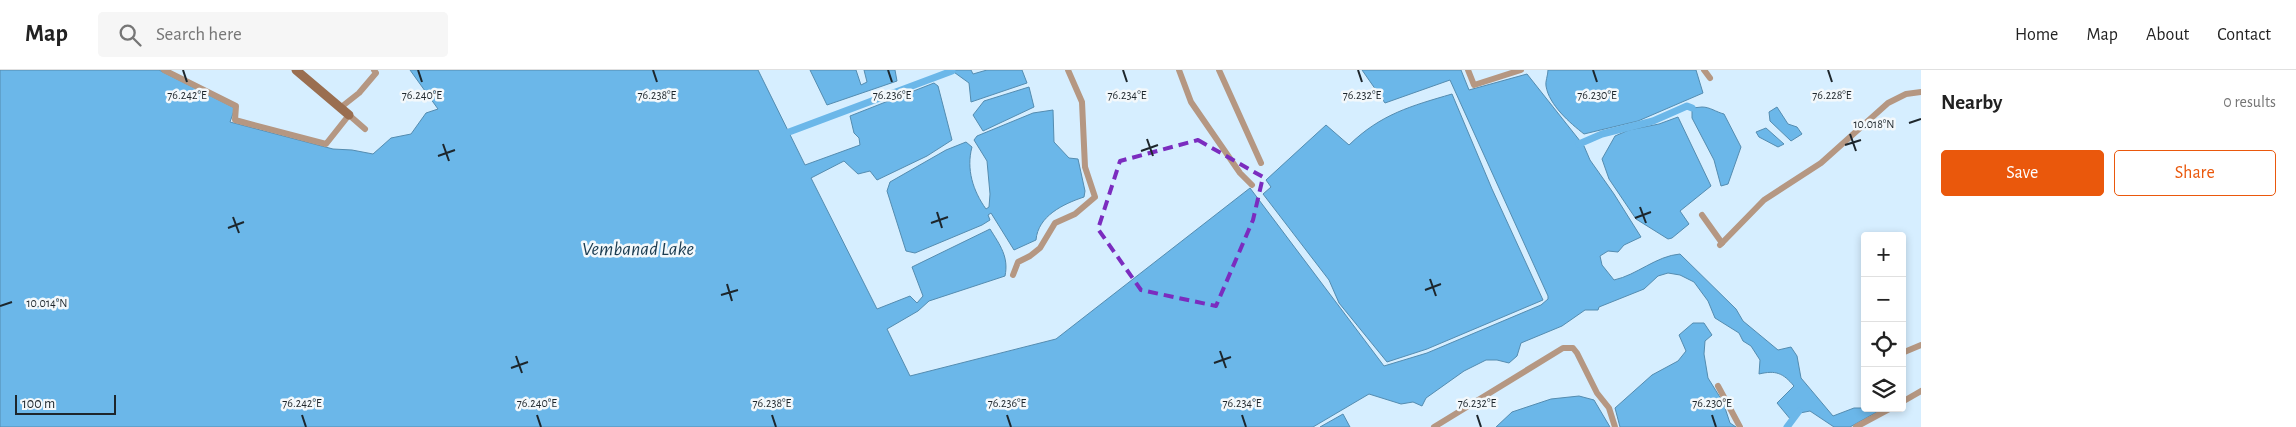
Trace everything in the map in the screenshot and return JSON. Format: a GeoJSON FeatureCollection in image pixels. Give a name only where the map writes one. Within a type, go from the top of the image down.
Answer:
{"type":"FeatureCollection","features":[{"type":"Feature","properties":{"kind":"main road"},"geometry":{"type":"LineString","coordinates":[[296,70],[349,115]]}},
{"type":"Feature","properties":{"kind":"street"},"geometry":{"type":"LineString","coordinates":[[164,70],[236,106],[235,120],[326,144],[349,115],[365,129]]}},
{"type":"Feature","properties":{"kind":"street"},"geometry":{"type":"LineString","coordinates":[[340,108],[359,93],[376,74],[374,70]]}},
{"type":"Feature","properties":{"kind":"street"},"geometry":{"type":"LineString","coordinates":[[1013,275],[1018,262],[1040,248],[1056,223],[1075,214],[1095,196],[1085,167],[1082,102],[1068,70]]}},
{"type":"Feature","properties":{"kind":"street"},"geometry":{"type":"LineString","coordinates":[[1179,70],[1191,102],[1240,174],[1252,185]]}},
{"type":"Feature","properties":{"kind":"street"},"geometry":{"type":"LineString","coordinates":[[1219,70],[1261,163]]}},
{"type":"Feature","properties":{"kind":"street"},"geometry":{"type":"LineString","coordinates":[[1468,70],[1474,85],[1521,70]]}},
{"type":"Feature","properties":{"kind":"street"},"geometry":{"type":"LineString","coordinates":[[1704,70],[1710,78]]}},
{"type":"Feature","properties":{"kind":"street"},"geometry":{"type":"LineString","coordinates":[[1702,215],[1721,244],[1764,200],[1820,163],[1888,103],[1906,94],[1921,92]]}},
{"type":"Feature","properties":{"kind":"street"},"geometry":{"type":"LineString","coordinates":[[1906,351],[1921,345]]}},
{"type":"Feature","properties":{"kind":"street"},"geometry":{"type":"LineString","coordinates":[[1434,427],[1563,348],[1572,348],[1597,393],[1609,408],[1615,427]]}},
{"type":"Feature","properties":{"kind":"street"},"geometry":{"type":"LineString","coordinates":[[1718,386],[1740,427]]}},
{"type":"Feature","properties":{"kind":"street"},"geometry":{"type":"LineString","coordinates":[[1906,400],[1921,391]]}},
{"type":"Feature","properties":{"kind":"street"},"geometry":{"type":"LineString","coordinates":[[1856,427],[1884,412]]}},
{"type":"Feature","properties":{"kind":"highlighted area"},"geometry":{"type":"Polygon","coordinates":[[[1198,140],[1263,177],[1253,220],[1216,306],[1141,290],[1098,229],[1120,161],[1198,140]]]}},
{"type":"Feature","properties":{"kind":"water","name":"Vembanad Lake"},"geometry":{"type":"Polygon","coordinates":[[[0,70],[159,70],[235,108],[230,122],[333,149],[373,154],[391,138],[411,134],[426,113],[438,109],[410,70],[758,70],[805,165],[860,145],[859,138],[854,133],[850,116],[934,83],[938,86],[952,140],[927,156],[877,180],[870,171],[858,174],[844,161],[811,178],[877,309],[910,296],[917,303],[923,296],[912,267],[990,229],[1000,246],[1006,263],[1005,276],[929,301],[918,311],[887,329],[910,376],[1056,339],[1250,188],[1384,366],[1427,353],[1541,305],[1548,299],[1548,296],[1450,80],[1385,103],[1362,70],[1461,70],[1469,90],[1527,74],[1584,146],[1590,160],[1641,237],[1624,245],[1618,252],[1608,251],[1600,256],[1602,265],[1614,280],[1663,258],[1680,254],[1736,309],[1743,321],[1778,350],[1791,347],[1797,356],[1801,378],[1833,416],[1854,408],[1861,408],[1861,412],[1877,412],[1850,427],[1834,427],[1810,411],[1800,413],[1791,420],[1777,403],[1794,386],[1783,375],[1770,372],[1759,374],[1760,360],[1751,346],[1743,341],[1739,333],[1715,318],[1708,301],[1694,282],[1680,275],[1668,273],[1658,276],[1644,289],[1599,307],[1598,310],[1585,310],[1562,326],[1521,343],[1517,356],[1509,363],[1486,360],[1464,371],[1426,398],[1422,406],[1413,402],[1401,404],[1369,394],[1313,427],[0,427],[0,70]]]}},
{"type":"Feature","properties":{"kind":"water"},"geometry":{"type":"Polygon","coordinates":[[[810,70],[856,70],[861,85],[867,82],[864,70],[895,70],[897,81],[827,105],[810,70]]]}},
{"type":"Feature","properties":{"kind":"water"},"geometry":{"type":"Polygon","coordinates":[[[951,70],[971,70],[973,74],[987,70],[1022,70],[1027,83],[971,102],[969,83],[951,70]]]}},
{"type":"Feature","properties":{"kind":"water"},"geometry":{"type":"Polygon","coordinates":[[[1548,70],[1696,70],[1703,93],[1638,121],[1584,134],[1567,119],[1551,100],[1546,84],[1548,70]]]}},
{"type":"Feature","properties":{"kind":"water"},"geometry":{"type":"Polygon","coordinates":[[[1029,87],[1034,107],[983,131],[973,115],[984,101],[1029,87]]]}},
{"type":"Feature","properties":{"kind":"water"},"geometry":{"type":"Polygon","coordinates":[[[1452,94],[1492,189],[1543,300],[1427,349],[1387,362],[1339,303],[1329,280],[1263,194],[1271,187],[1266,180],[1326,125],[1349,145],[1361,134],[1397,112],[1452,94]]]}},
{"type":"Feature","properties":{"kind":"water"},"geometry":{"type":"Polygon","coordinates":[[[1702,107],[1724,114],[1741,147],[1728,184],[1721,186],[1714,160],[1692,118],[1692,108],[1702,107]]]}},
{"type":"Feature","properties":{"kind":"water"},"geometry":{"type":"Polygon","coordinates":[[[1777,107],[1788,124],[1797,127],[1802,134],[1791,141],[1770,121],[1769,112],[1777,107]]]}},
{"type":"Feature","properties":{"kind":"water"},"geometry":{"type":"Polygon","coordinates":[[[1053,110],[1054,142],[1069,158],[1078,159],[1085,191],[1084,197],[1068,203],[1053,212],[1041,224],[1036,240],[1014,250],[991,213],[988,215],[990,220],[982,225],[915,253],[906,251],[887,191],[890,182],[946,150],[966,142],[972,147],[970,172],[974,187],[986,209],[989,207],[990,194],[987,161],[974,140],[977,136],[1033,113],[1053,110]]]}},
{"type":"Feature","properties":{"kind":"water"},"geometry":{"type":"Polygon","coordinates":[[[1678,117],[1711,186],[1680,211],[1689,224],[1672,238],[1668,239],[1636,219],[1609,179],[1602,159],[1615,136],[1629,130],[1659,124],[1678,117]]]}},
{"type":"Feature","properties":{"kind":"water"},"geometry":{"type":"Polygon","coordinates":[[[1766,128],[1784,144],[1778,147],[1759,137],[1756,132],[1766,128]]]}},
{"type":"Feature","properties":{"kind":"water"},"geometry":{"type":"Polygon","coordinates":[[[1693,323],[1704,323],[1712,335],[1705,341],[1704,354],[1708,378],[1723,402],[1730,423],[1736,427],[1620,427],[1615,408],[1652,375],[1678,361],[1686,351],[1679,335],[1693,323]]]}},
{"type":"Feature","properties":{"kind":"water"},"geometry":{"type":"Polygon","coordinates":[[[1579,396],[1594,400],[1610,427],[1496,427],[1512,412],[1551,399],[1579,396]]]}},
{"type":"Feature","properties":{"kind":"water"},"geometry":{"type":"Polygon","coordinates":[[[1343,414],[1350,427],[1320,427],[1343,414]]]}},
{"type":"Feature","properties":{"kind":"waterway"},"geometry":{"type":"LineString","coordinates":[[789,132],[952,71]]}},
{"type":"Feature","properties":{"kind":"waterway"},"geometry":{"type":"LineString","coordinates":[[1579,144],[1602,134],[1653,121],[1687,106],[1692,108]]}},
{"type":"Feature","properties":{"kind":"waterway"},"geometry":{"type":"LineString","coordinates":[[1787,427],[1799,411]]}}]}
